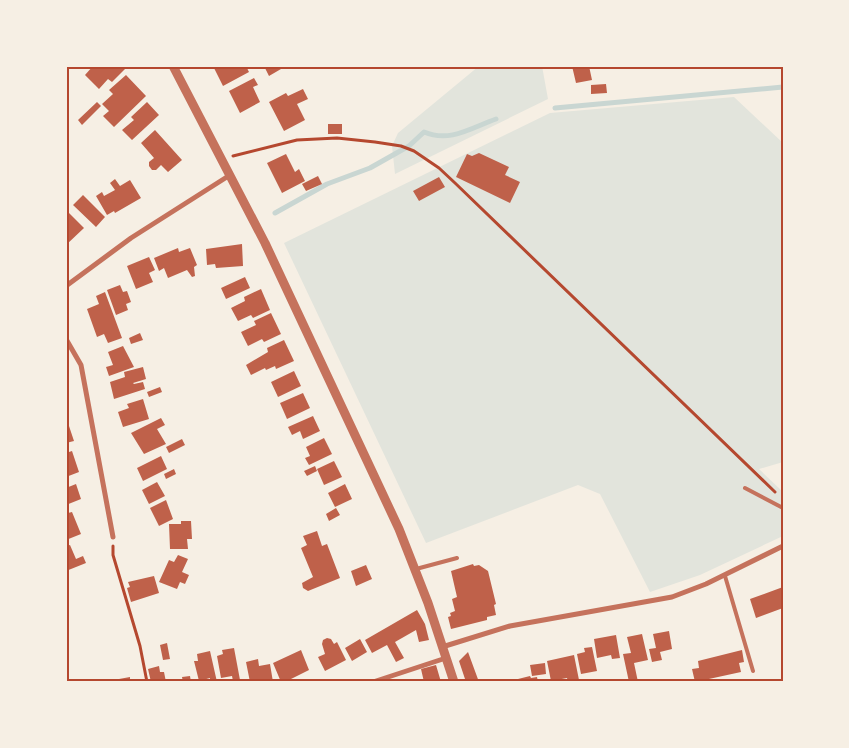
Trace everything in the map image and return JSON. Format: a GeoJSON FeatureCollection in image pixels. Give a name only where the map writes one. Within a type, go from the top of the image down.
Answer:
{"type":"FeatureCollection","features":[{"type":"Feature","properties":{"kind":"street"},"geometry":{"type":"LineString","coordinates":[[173,66],[222,158],[326,370],[416,569],[454,682]]}},
{"type":"Feature","properties":{"kind":"street"},"geometry":{"type":"LineString","coordinates":[[66,286],[131,238],[230,175]]}},
{"type":"Feature","properties":{"kind":"street"},"geometry":{"type":"LineString","coordinates":[[66,339],[81,365],[113,538]]}},
{"type":"Feature","properties":{"kind":"street"},"geometry":{"type":"LineString","coordinates":[[442,647],[510,626],[588,610],[672,597],[725,576],[783,546]]}},
{"type":"Feature","properties":{"kind":"street"},"geometry":{"type":"LineString","coordinates":[[373,682],[446,658]]}},
{"type":"Feature","properties":{"kind":"lane"},"geometry":{"type":"LineString","coordinates":[[745,488],[783,508]]}},
{"type":"Feature","properties":{"kind":"lane"},"geometry":{"type":"LineString","coordinates":[[416,569],[457,558]]}},
{"type":"Feature","properties":{"kind":"lane"},"geometry":{"type":"LineString","coordinates":[[725,576],[753,671]]}},
{"type":"Feature","properties":{"kind":"path"},"geometry":{"type":"LineString","coordinates":[[222,158],[297,140],[337,138],[401,146],[414,151],[439,168],[455,183],[779,495]]}},
{"type":"Feature","properties":{"kind":"path"},"geometry":{"type":"LineString","coordinates":[[113,538],[113,555],[140,646],[148,682]]}},
{"type":"Feature","properties":{"kind":"shaded area"},"geometry":{"type":"Polygon","coordinates":[[[479,66],[542,66],[548,99],[395,174],[392,146],[398,133],[479,66]]]}},
{"type":"Feature","properties":{"kind":"shaded area"},"geometry":{"type":"Polygon","coordinates":[[[734,97],[783,143],[783,462],[759,469],[783,492],[783,536],[700,575],[650,592],[600,494],[578,485],[426,543],[284,243],[550,113],[734,97]]]}},
{"type":"Feature","properties":{"kind":"building"},"geometry":{"type":"Polygon","coordinates":[[[93,66],[128,66],[112,82],[108,79],[99,89],[85,75],[93,66]]]}},
{"type":"Feature","properties":{"kind":"building"},"geometry":{"type":"Polygon","coordinates":[[[213,66],[246,66],[249,72],[223,86],[213,66]]]}},
{"type":"Feature","properties":{"kind":"building"},"geometry":{"type":"Polygon","coordinates":[[[264,66],[280,66],[281,69],[269,76],[264,66]]]}},
{"type":"Feature","properties":{"kind":"building"},"geometry":{"type":"Polygon","coordinates":[[[572,66],[589,66],[592,80],[576,83],[572,66]]]}},
{"type":"Feature","properties":{"kind":"building"},"geometry":{"type":"Polygon","coordinates":[[[126,75],[146,96],[114,127],[103,116],[109,111],[102,104],[113,94],[109,90],[126,75]]]}},
{"type":"Feature","properties":{"kind":"building"},"geometry":{"type":"Polygon","coordinates":[[[254,78],[258,85],[253,87],[260,102],[240,113],[229,91],[254,78]]]}},
{"type":"Feature","properties":{"kind":"building"},"geometry":{"type":"Polygon","coordinates":[[[606,84],[607,93],[591,94],[591,85],[606,84]]]}},
{"type":"Feature","properties":{"kind":"building"},"geometry":{"type":"Polygon","coordinates":[[[303,89],[308,99],[297,104],[305,120],[284,131],[269,102],[286,93],[288,96],[303,89]]]}},
{"type":"Feature","properties":{"kind":"building"},"geometry":{"type":"Polygon","coordinates":[[[97,102],[101,106],[82,125],[78,120],[97,102]]]}},
{"type":"Feature","properties":{"kind":"building"},"geometry":{"type":"Polygon","coordinates":[[[147,102],[159,115],[132,140],[122,130],[134,120],[131,117],[147,102]]]}},
{"type":"Feature","properties":{"kind":"building"},"geometry":{"type":"Polygon","coordinates":[[[328,124],[342,124],[342,134],[328,134],[328,124]]]}},
{"type":"Feature","properties":{"kind":"building"},"geometry":{"type":"Polygon","coordinates":[[[155,130],[182,160],[168,172],[161,165],[156,170],[152,170],[149,162],[154,158],[141,143],[155,130]]]}},
{"type":"Feature","properties":{"kind":"building"},"geometry":{"type":"Polygon","coordinates":[[[479,153],[509,167],[505,175],[520,182],[510,203],[456,177],[467,154],[472,156],[479,153]]]}},
{"type":"Feature","properties":{"kind":"building"},"geometry":{"type":"Polygon","coordinates":[[[286,154],[295,172],[299,169],[305,181],[282,193],[267,163],[286,154]]]}},
{"type":"Feature","properties":{"kind":"building"},"geometry":{"type":"Polygon","coordinates":[[[318,176],[322,184],[306,191],[302,184],[318,176]]]}},
{"type":"Feature","properties":{"kind":"building"},"geometry":{"type":"Polygon","coordinates":[[[439,177],[445,187],[419,201],[413,191],[439,177]]]}},
{"type":"Feature","properties":{"kind":"building"},"geometry":{"type":"Polygon","coordinates":[[[115,179],[120,186],[130,180],[141,198],[115,213],[114,211],[107,215],[96,196],[102,192],[104,196],[115,190],[110,183],[115,179]]]}},
{"type":"Feature","properties":{"kind":"building"},"geometry":{"type":"Polygon","coordinates":[[[83,195],[105,217],[96,227],[73,205],[83,195]]]}},
{"type":"Feature","properties":{"kind":"building"},"geometry":{"type":"Polygon","coordinates":[[[68,212],[84,228],[66,245],[66,214],[68,212]]]}},
{"type":"Feature","properties":{"kind":"building"},"geometry":{"type":"Polygon","coordinates":[[[242,244],[243,266],[216,268],[215,264],[207,265],[206,249],[242,244]]]}},
{"type":"Feature","properties":{"kind":"building"},"geometry":{"type":"Polygon","coordinates":[[[178,248],[179,252],[190,248],[197,265],[194,267],[195,276],[192,277],[187,270],[168,278],[164,268],[159,271],[154,258],[178,248]]]}},
{"type":"Feature","properties":{"kind":"building"},"geometry":{"type":"Polygon","coordinates":[[[149,257],[155,270],[149,273],[153,282],[136,289],[127,266],[149,257]]]}},
{"type":"Feature","properties":{"kind":"building"},"geometry":{"type":"Polygon","coordinates":[[[245,277],[250,288],[226,299],[221,288],[245,277]]]}},
{"type":"Feature","properties":{"kind":"building"},"geometry":{"type":"Polygon","coordinates":[[[120,285],[123,292],[127,291],[131,302],[126,304],[128,310],[116,315],[107,290],[120,285]]]}},
{"type":"Feature","properties":{"kind":"building"},"geometry":{"type":"Polygon","coordinates":[[[261,289],[270,310],[253,318],[251,315],[238,321],[231,308],[245,301],[244,297],[261,289]]]}},
{"type":"Feature","properties":{"kind":"building"},"geometry":{"type":"Polygon","coordinates":[[[105,292],[122,338],[108,343],[104,334],[97,337],[87,309],[99,304],[96,296],[105,292]]]}},
{"type":"Feature","properties":{"kind":"building"},"geometry":{"type":"Polygon","coordinates":[[[271,313],[281,334],[264,342],[262,339],[248,346],[241,332],[256,325],[254,321],[271,313]]]}},
{"type":"Feature","properties":{"kind":"building"},"geometry":{"type":"Polygon","coordinates":[[[140,333],[143,340],[131,344],[129,338],[140,333]]]}},
{"type":"Feature","properties":{"kind":"building"},"geometry":{"type":"Polygon","coordinates":[[[284,340],[294,361],[276,369],[275,366],[266,370],[265,368],[251,375],[246,365],[268,352],[267,348],[284,340]]]}},
{"type":"Feature","properties":{"kind":"building"},"geometry":{"type":"Polygon","coordinates":[[[123,346],[134,367],[109,376],[106,367],[113,365],[108,352],[123,346]]]}},
{"type":"Feature","properties":{"kind":"building"},"geometry":{"type":"Polygon","coordinates":[[[143,367],[146,379],[133,383],[143,382],[145,389],[114,399],[110,382],[125,377],[124,372],[143,367]]]}},
{"type":"Feature","properties":{"kind":"building"},"geometry":{"type":"Polygon","coordinates":[[[294,371],[301,386],[278,397],[271,382],[294,371]]]}},
{"type":"Feature","properties":{"kind":"building"},"geometry":{"type":"Polygon","coordinates":[[[160,387],[162,392],[149,397],[147,392],[160,387]]]}},
{"type":"Feature","properties":{"kind":"building"},"geometry":{"type":"Polygon","coordinates":[[[303,393],[310,408],[287,419],[280,403],[303,393]]]}},
{"type":"Feature","properties":{"kind":"building"},"geometry":{"type":"Polygon","coordinates":[[[143,399],[149,419],[123,427],[118,412],[129,408],[127,404],[143,399]]]}},
{"type":"Feature","properties":{"kind":"building"},"geometry":{"type":"Polygon","coordinates":[[[313,416],[320,431],[303,439],[300,431],[292,435],[288,427],[313,416]]]}},
{"type":"Feature","properties":{"kind":"building"},"geometry":{"type":"Polygon","coordinates":[[[161,418],[165,425],[157,429],[166,444],[144,454],[131,433],[161,418]]]}},
{"type":"Feature","properties":{"kind":"building"},"geometry":{"type":"Polygon","coordinates":[[[66,426],[69,426],[74,441],[66,443],[66,426]]]}},
{"type":"Feature","properties":{"kind":"building"},"geometry":{"type":"Polygon","coordinates":[[[324,438],[332,454],[309,465],[305,458],[310,456],[306,447],[324,438]]]}},
{"type":"Feature","properties":{"kind":"building"},"geometry":{"type":"Polygon","coordinates":[[[182,439],[185,445],[169,453],[166,447],[182,439]]]}},
{"type":"Feature","properties":{"kind":"building"},"geometry":{"type":"Polygon","coordinates":[[[72,451],[79,472],[66,477],[66,453],[72,451]]]}},
{"type":"Feature","properties":{"kind":"building"},"geometry":{"type":"Polygon","coordinates":[[[161,456],[167,469],[143,481],[137,468],[161,456]]]}},
{"type":"Feature","properties":{"kind":"building"},"geometry":{"type":"Polygon","coordinates":[[[334,461],[342,477],[324,485],[317,469],[334,461]]]}},
{"type":"Feature","properties":{"kind":"building"},"geometry":{"type":"Polygon","coordinates":[[[315,466],[317,471],[307,476],[304,471],[315,466]]]}},
{"type":"Feature","properties":{"kind":"building"},"geometry":{"type":"Polygon","coordinates":[[[174,469],[176,474],[166,479],[164,474],[174,469]]]}},
{"type":"Feature","properties":{"kind":"building"},"geometry":{"type":"Polygon","coordinates":[[[157,482],[165,496],[149,504],[142,490],[157,482]]]}},
{"type":"Feature","properties":{"kind":"building"},"geometry":{"type":"Polygon","coordinates":[[[76,484],[81,499],[66,505],[66,488],[76,484]]]}},
{"type":"Feature","properties":{"kind":"building"},"geometry":{"type":"Polygon","coordinates":[[[345,484],[352,499],[335,507],[328,493],[345,484]]]}},
{"type":"Feature","properties":{"kind":"building"},"geometry":{"type":"Polygon","coordinates":[[[166,500],[173,519],[159,526],[150,508],[166,500]]]}},
{"type":"Feature","properties":{"kind":"building"},"geometry":{"type":"Polygon","coordinates":[[[336,508],[340,515],[329,521],[326,514],[336,508]]]}},
{"type":"Feature","properties":{"kind":"building"},"geometry":{"type":"Polygon","coordinates":[[[66,509],[68,513],[72,512],[81,534],[66,540],[66,509]]]}},
{"type":"Feature","properties":{"kind":"building"},"geometry":{"type":"Polygon","coordinates":[[[181,521],[191,521],[192,539],[187,539],[188,549],[170,549],[169,524],[181,524],[181,521]]]}},
{"type":"Feature","properties":{"kind":"building"},"geometry":{"type":"Polygon","coordinates":[[[317,531],[322,546],[327,544],[340,578],[308,591],[303,588],[302,583],[313,577],[301,548],[307,545],[303,536],[317,531]]]}},
{"type":"Feature","properties":{"kind":"building"},"geometry":{"type":"Polygon","coordinates":[[[70,545],[76,559],[83,556],[86,563],[66,571],[66,546],[70,545]]]}},
{"type":"Feature","properties":{"kind":"building"},"geometry":{"type":"Polygon","coordinates":[[[178,555],[188,559],[182,572],[189,575],[185,584],[180,582],[177,589],[159,582],[169,560],[174,562],[178,555]]]}},
{"type":"Feature","properties":{"kind":"building"},"geometry":{"type":"Polygon","coordinates":[[[473,564],[474,566],[479,565],[488,571],[496,604],[494,605],[496,615],[487,617],[487,620],[451,629],[448,617],[451,616],[450,613],[455,611],[452,599],[457,597],[451,571],[473,564]]]}},
{"type":"Feature","properties":{"kind":"building"},"geometry":{"type":"Polygon","coordinates":[[[366,565],[372,579],[356,586],[351,571],[366,565]]]}},
{"type":"Feature","properties":{"kind":"building"},"geometry":{"type":"Polygon","coordinates":[[[154,576],[159,593],[131,602],[127,588],[130,587],[128,582],[154,576]]]}},
{"type":"Feature","properties":{"kind":"building"},"geometry":{"type":"Polygon","coordinates":[[[783,587],[783,608],[756,618],[750,599],[783,587]]]}},
{"type":"Feature","properties":{"kind":"building"},"geometry":{"type":"Polygon","coordinates":[[[417,610],[425,624],[429,640],[419,642],[416,630],[395,642],[404,658],[396,662],[387,645],[372,653],[365,640],[417,610]]]}},
{"type":"Feature","properties":{"kind":"building"},"geometry":{"type":"Polygon","coordinates":[[[669,631],[672,649],[660,652],[662,660],[652,662],[649,649],[656,648],[653,634],[669,631]]]}},
{"type":"Feature","properties":{"kind":"building"},"geometry":{"type":"Polygon","coordinates":[[[642,634],[648,660],[634,663],[638,682],[629,682],[623,654],[631,653],[627,637],[642,634]]]}},
{"type":"Feature","properties":{"kind":"building"},"geometry":{"type":"Polygon","coordinates":[[[616,635],[620,658],[612,659],[611,655],[597,658],[594,639],[616,635]]]}},
{"type":"Feature","properties":{"kind":"building"},"geometry":{"type":"Polygon","coordinates":[[[331,639],[334,644],[337,642],[346,660],[325,671],[318,657],[325,654],[322,644],[323,640],[331,639]]]}},
{"type":"Feature","properties":{"kind":"building"},"geometry":{"type":"Polygon","coordinates":[[[360,639],[367,652],[352,661],[345,648],[360,639]]]}},
{"type":"Feature","properties":{"kind":"building"},"geometry":{"type":"Polygon","coordinates":[[[167,643],[170,659],[163,660],[160,645],[167,643]]]}},
{"type":"Feature","properties":{"kind":"building"},"geometry":{"type":"Polygon","coordinates":[[[592,647],[597,671],[581,674],[577,654],[585,652],[584,648],[592,647]]]}},
{"type":"Feature","properties":{"kind":"building"},"geometry":{"type":"Polygon","coordinates":[[[234,648],[240,680],[233,681],[232,676],[221,678],[217,656],[223,654],[222,650],[234,648]]]}},
{"type":"Feature","properties":{"kind":"building"},"geometry":{"type":"Polygon","coordinates":[[[301,650],[309,670],[291,679],[292,682],[281,682],[273,663],[301,650]]]}},
{"type":"Feature","properties":{"kind":"building"},"geometry":{"type":"Polygon","coordinates":[[[742,650],[744,662],[739,663],[741,672],[695,682],[692,669],[699,668],[698,661],[742,650]]]}},
{"type":"Feature","properties":{"kind":"building"},"geometry":{"type":"Polygon","coordinates":[[[210,651],[217,682],[210,682],[210,678],[199,681],[194,661],[198,661],[197,654],[210,651]]]}},
{"type":"Feature","properties":{"kind":"building"},"geometry":{"type":"Polygon","coordinates":[[[468,652],[479,682],[466,682],[459,661],[468,652]]]}},
{"type":"Feature","properties":{"kind":"building"},"geometry":{"type":"Polygon","coordinates":[[[574,655],[579,680],[568,682],[567,678],[551,681],[547,661],[574,655]]]}},
{"type":"Feature","properties":{"kind":"building"},"geometry":{"type":"Polygon","coordinates":[[[258,659],[259,666],[270,664],[273,682],[250,682],[246,662],[258,659]]]}},
{"type":"Feature","properties":{"kind":"building"},"geometry":{"type":"Polygon","coordinates":[[[545,663],[546,674],[532,676],[530,665],[545,663]]]}},
{"type":"Feature","properties":{"kind":"building"},"geometry":{"type":"Polygon","coordinates":[[[436,665],[441,682],[424,682],[421,669],[436,665]]]}},
{"type":"Feature","properties":{"kind":"building"},"geometry":{"type":"Polygon","coordinates":[[[159,666],[160,672],[164,672],[166,682],[151,682],[148,669],[159,666]]]}},
{"type":"Feature","properties":{"kind":"building"},"geometry":{"type":"Polygon","coordinates":[[[190,676],[191,682],[183,682],[182,677],[190,676]]]}},
{"type":"Feature","properties":{"kind":"building"},"geometry":{"type":"Polygon","coordinates":[[[530,676],[531,678],[537,677],[538,682],[506,682],[530,676]]]}},
{"type":"Feature","properties":{"kind":"building"},"geometry":{"type":"Polygon","coordinates":[[[130,677],[130,682],[108,682],[108,681],[130,677]]]}},
{"type":"Feature","properties":{"kind":"waterway"},"geometry":{"type":"LineString","coordinates":[[555,108],[783,87]]}},
{"type":"Feature","properties":{"kind":"waterway"},"geometry":{"type":"LineString","coordinates":[[275,213],[327,184],[370,168],[409,146],[424,132],[443,136],[452,135],[496,119]]}}]}
